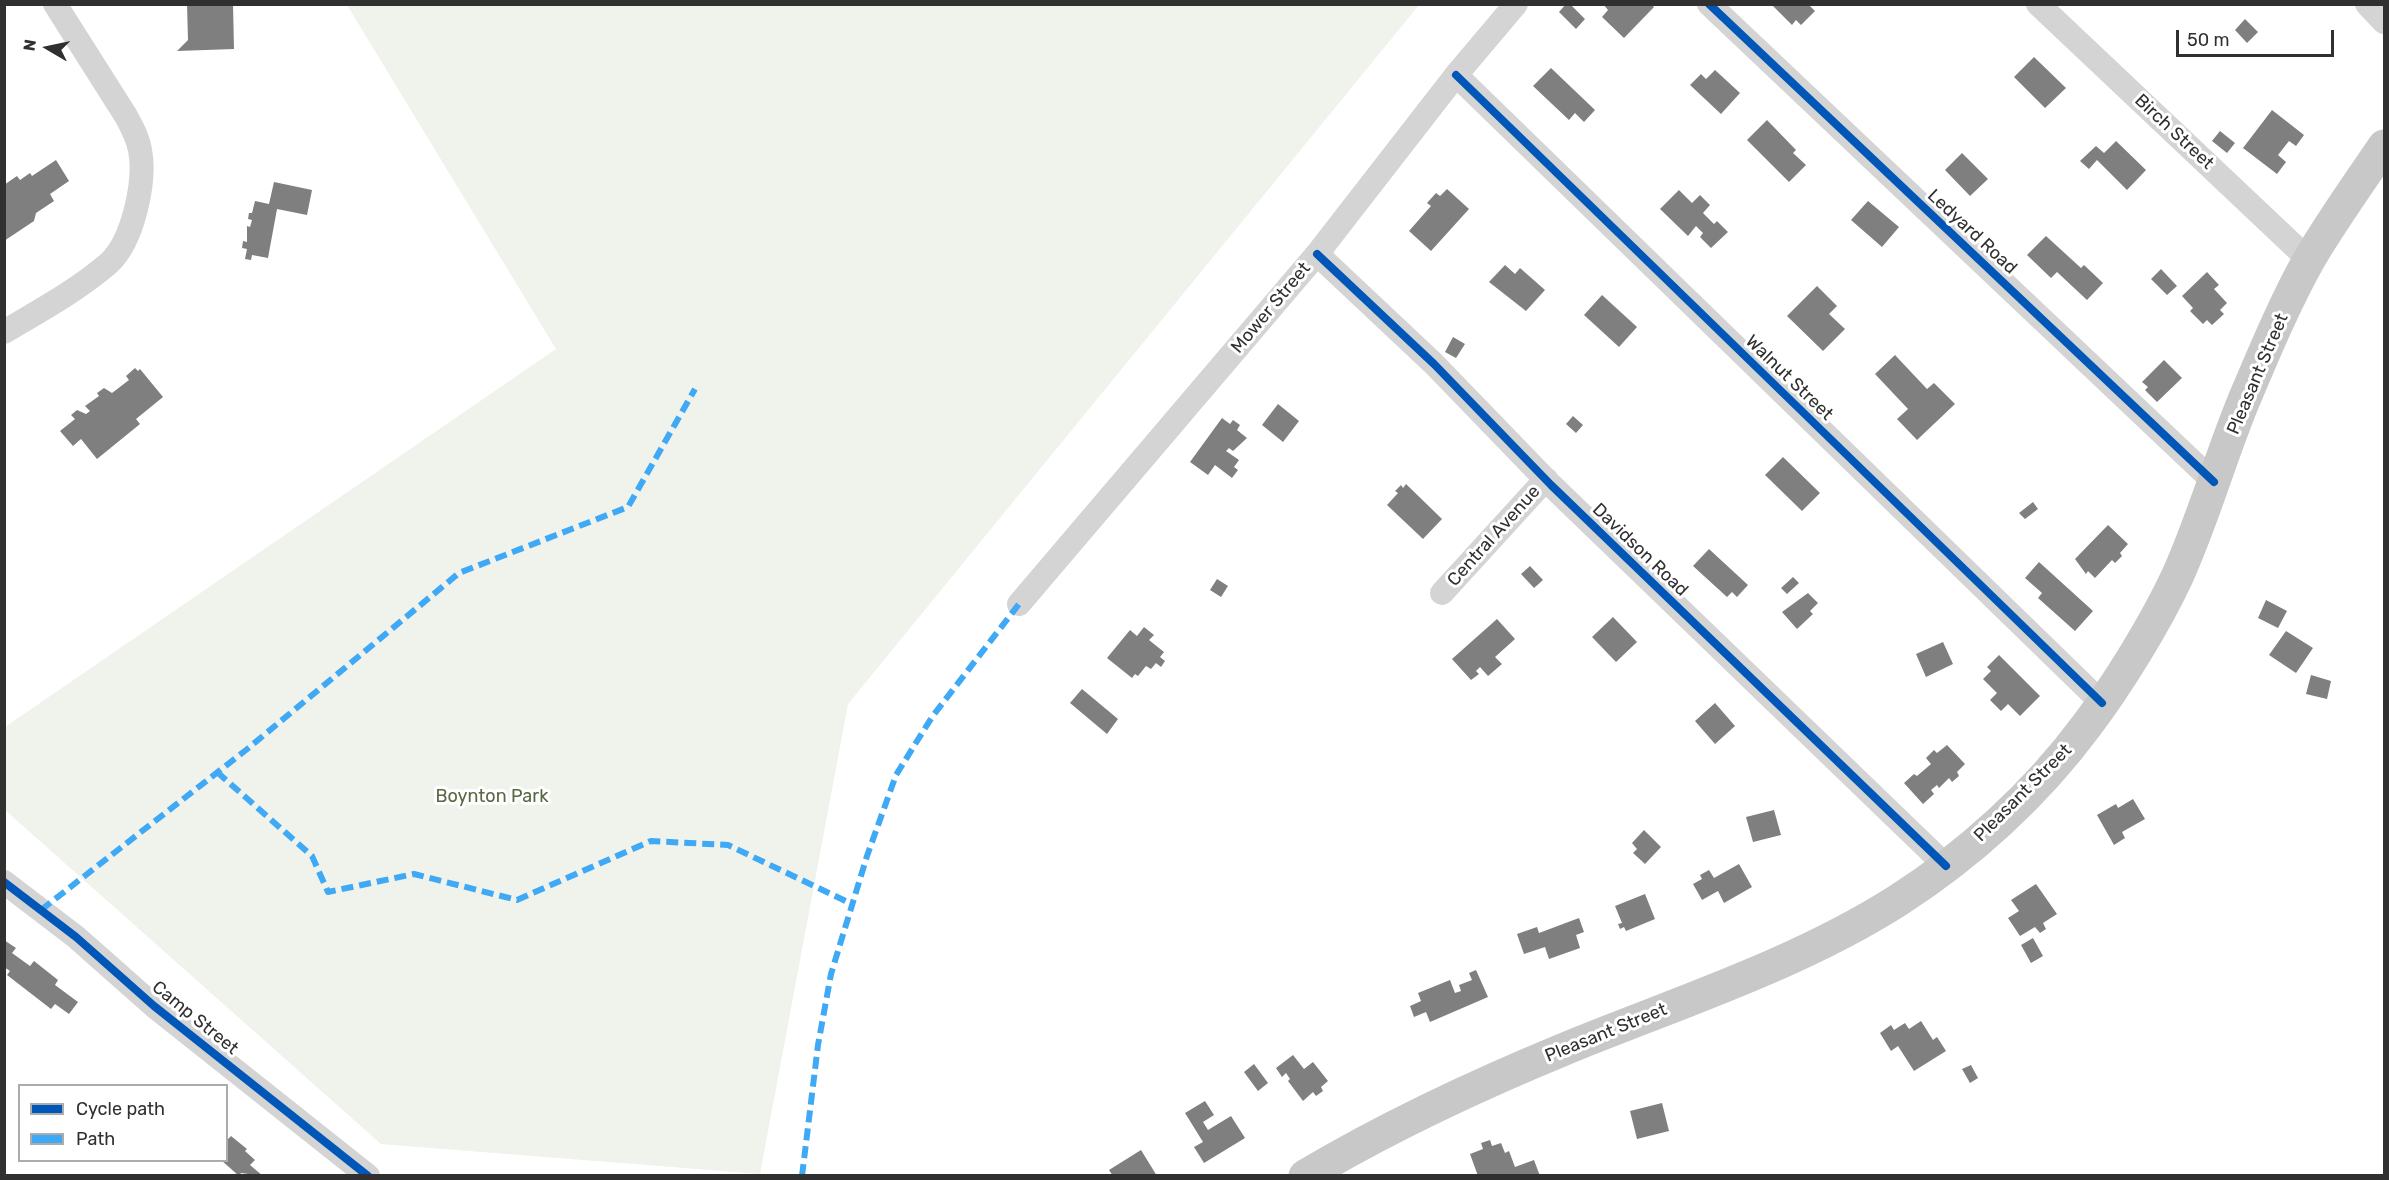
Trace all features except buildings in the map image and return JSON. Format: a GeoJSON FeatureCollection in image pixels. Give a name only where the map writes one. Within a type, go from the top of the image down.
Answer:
{"type":"FeatureCollection","features":[{"type":"Feature","properties":{"kind":"main road","name":"Pleasant Street"},"geometry":{"type":"LineString","coordinates":[[1305,1176],[1380,1133],[1462,1094],[1562,1050],[1753,974],[1839,933],[1897,901],[1946,866],[1996,825],[2047,775],[2089,724],[2149,630],[2177,577],[2242,404],[2309,260],[2385,146]]}},
{"type":"Feature","properties":{"kind":"street"},"geometry":{"type":"LineString","coordinates":[[4,332],[111,262],[131,226],[141,185],[140,151],[126,116],[55,4]]}},
{"type":"Feature","properties":{"kind":"street","name":"Mower Street"},"geometry":{"type":"LineString","coordinates":[[1019,604],[1317,254],[1456,75],[1516,4]]}},
{"type":"Feature","properties":{"kind":"street","name":"Ledyard Road"},"geometry":{"type":"LineString","coordinates":[[1709,4],[2214,482]]}},
{"type":"Feature","properties":{"kind":"street","name":"Birch Street"},"geometry":{"type":"LineString","coordinates":[[2038,4],[2309,260]]}},
{"type":"Feature","properties":{"kind":"street"},"geometry":{"type":"LineString","coordinates":[[2367,4],[2385,22]]}},
{"type":"Feature","properties":{"kind":"street","name":"Walnut Street"},"geometry":{"type":"LineString","coordinates":[[1456,75],[2102,703]]}},
{"type":"Feature","properties":{"kind":"street","name":"Davidson Road"},"geometry":{"type":"LineString","coordinates":[[1317,254],[1434,364],[1546,479],[1887,812],[1946,866]]}},
{"type":"Feature","properties":{"kind":"street","name":"Central Avenue"},"geometry":{"type":"LineString","coordinates":[[1442,593],[1546,479]]}},
{"type":"Feature","properties":{"kind":"street","name":"Camp Street"},"geometry":{"type":"LineString","coordinates":[[4,882],[76,937],[163,1013],[368,1176]]}},
{"type":"Feature","properties":{"kind":"green space","name":"Boynton Park"},"geometry":{"type":"Polygon","coordinates":[[[347,5],[1419,5],[848,704],[760,1174],[381,1144],[5,810],[5,727],[556,349],[347,5]]]}},
{"type":"Feature","properties":{"kind":"marked path"},"geometry":{"type":"LineString","coordinates":[[41,910],[246,750],[459,573],[628,507],[695,389]]}},
{"type":"Feature","properties":{"kind":"marked path"},"geometry":{"type":"LineString","coordinates":[[802,1176],[818,1045],[831,974],[867,856],[896,775],[932,717],[1019,604]]}},
{"type":"Feature","properties":{"kind":"marked path"},"geometry":{"type":"LineString","coordinates":[[217,772],[312,856],[328,892],[414,874],[517,900],[651,841],[728,845],[852,904]]}},
{"type":"Feature","properties":{"kind":"cycle path"},"geometry":{"type":"LineString","coordinates":[[1709,4],[2214,482]]}},
{"type":"Feature","properties":{"kind":"cycle path"},"geometry":{"type":"LineString","coordinates":[[1456,75],[2102,703]]}},
{"type":"Feature","properties":{"kind":"cycle path"},"geometry":{"type":"LineString","coordinates":[[1317,254],[1434,364],[1551,485],[1946,866]]}},
{"type":"Feature","properties":{"kind":"cycle path"},"geometry":{"type":"LineString","coordinates":[[4,882],[76,937],[154,1006],[368,1176]]}}]}
